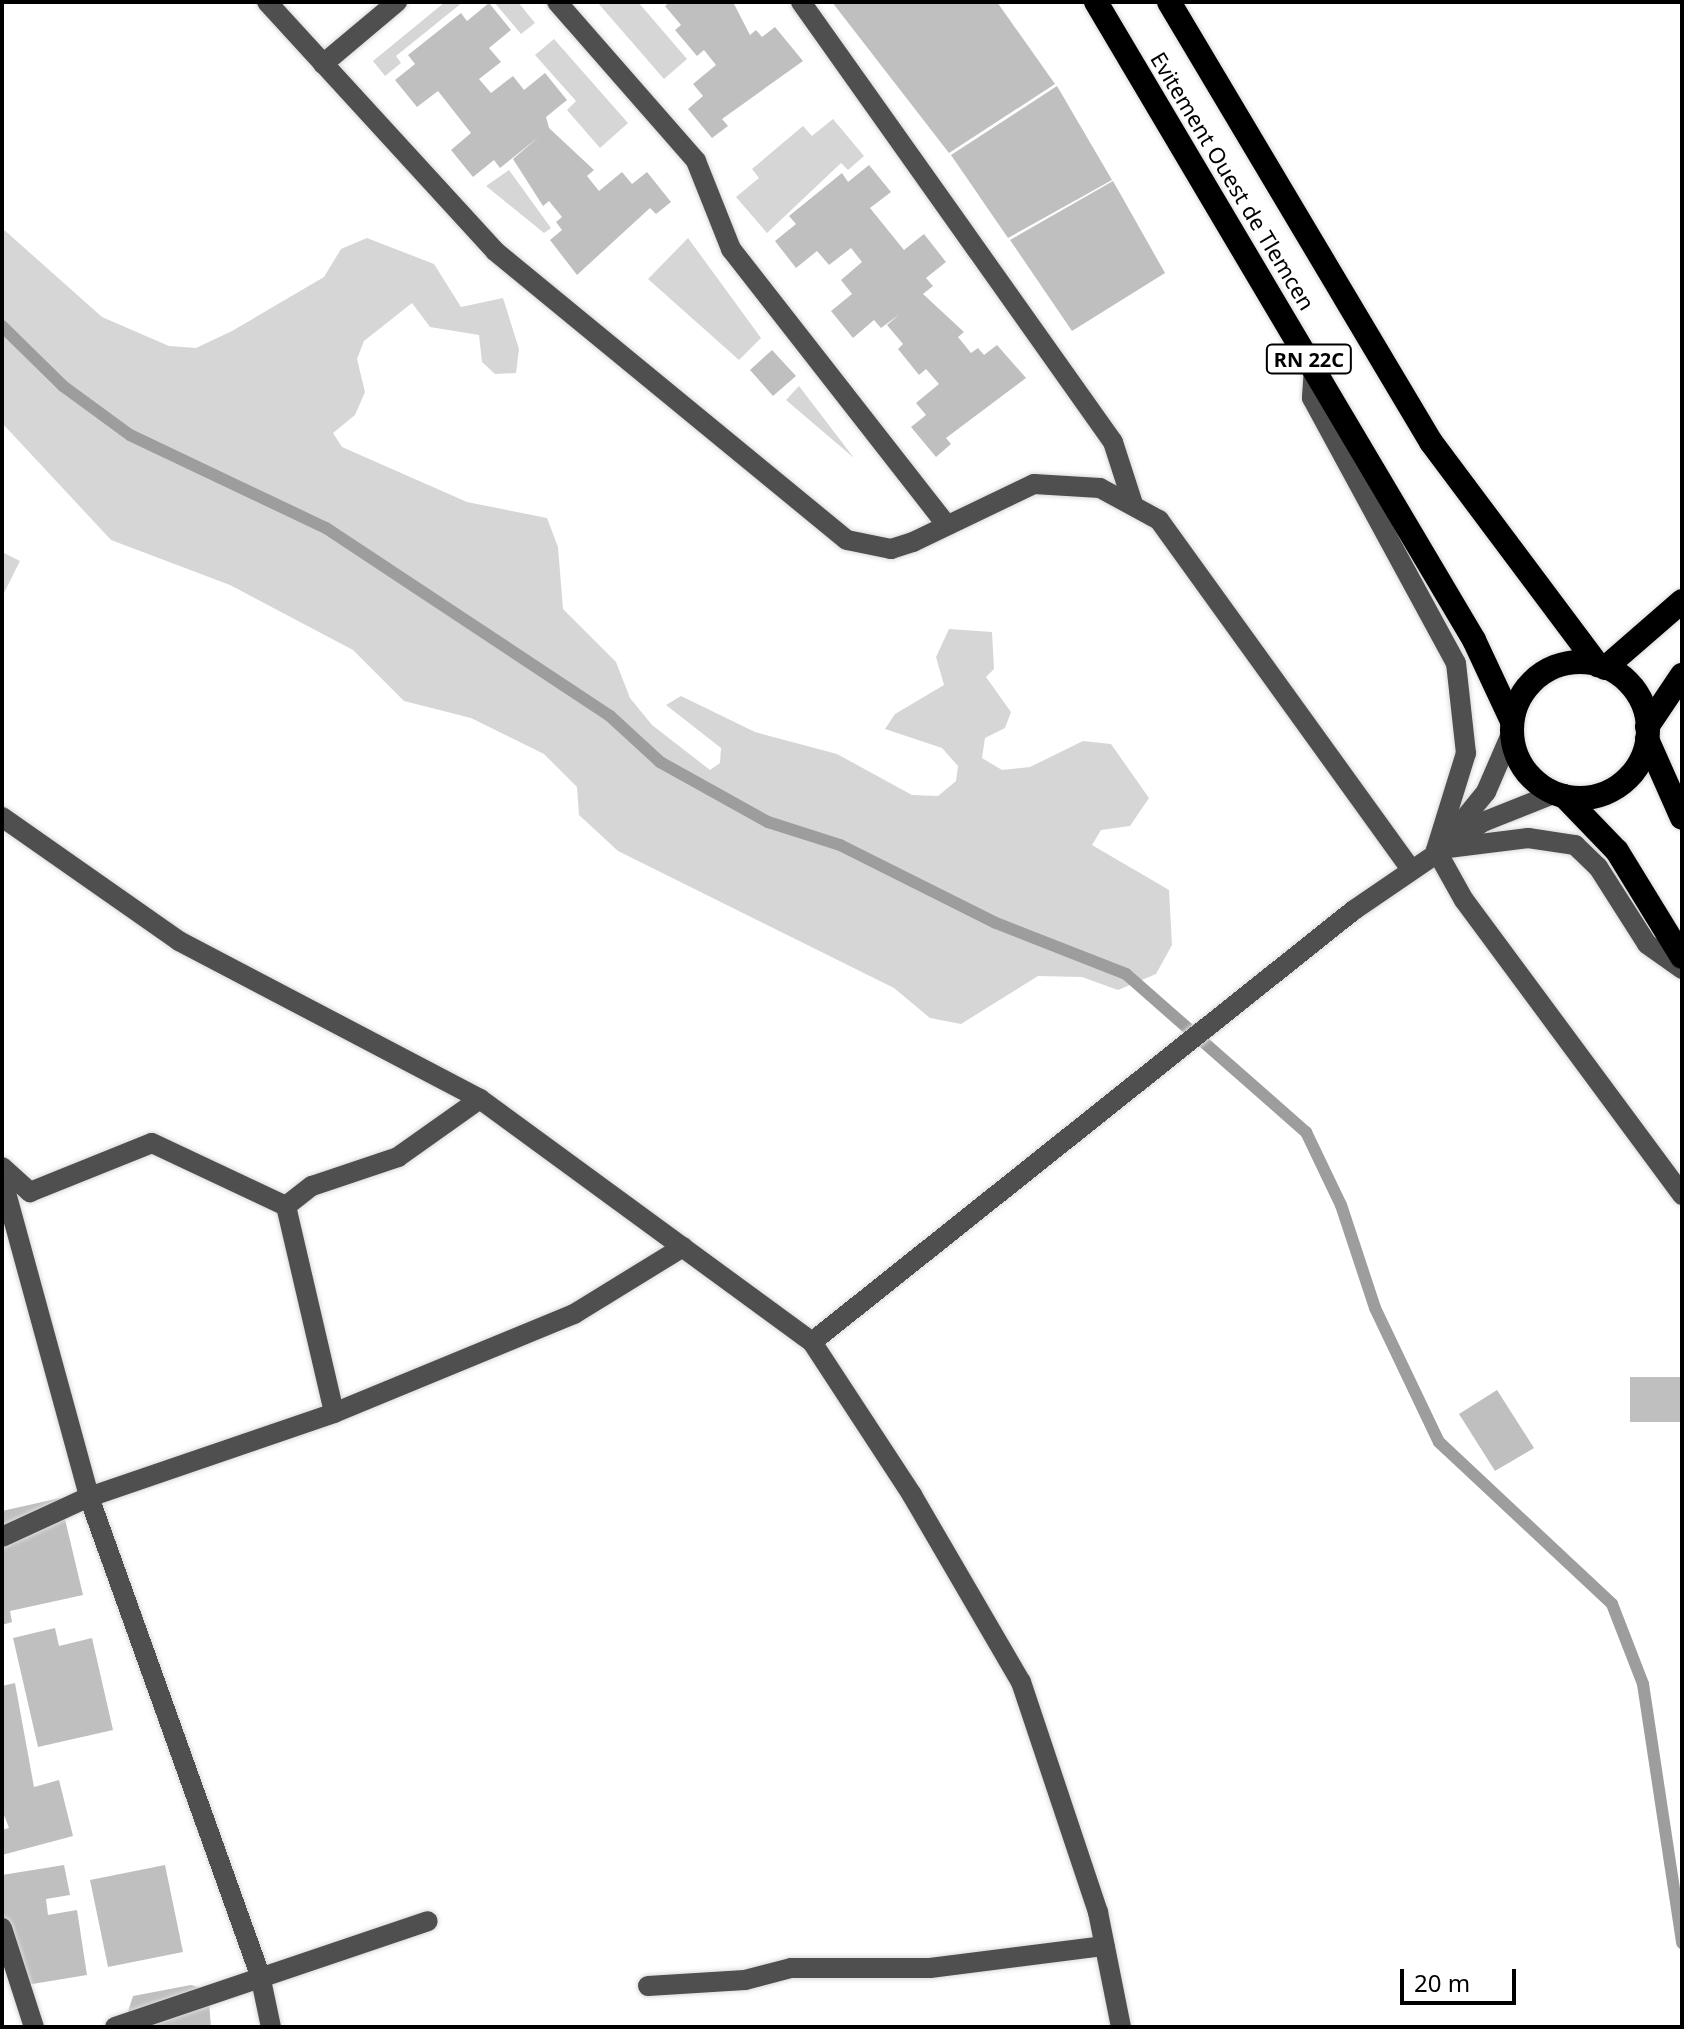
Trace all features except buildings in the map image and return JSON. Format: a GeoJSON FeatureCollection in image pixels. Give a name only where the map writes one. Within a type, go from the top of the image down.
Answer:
{"type":"FeatureCollection","features":[{"type":"Feature","properties":{"kind":"highway","name":"Evitement Ouest de Tlemcen"},"geometry":{"type":"LineString","coordinates":[[1096,2],[1474,640],[1512,726],[1523,769],[1560,795],[1617,851],[1682,957]]}},
{"type":"Feature","properties":{"kind":"highway","name":"Evitement Ouest de Tlemcen"},"geometry":{"type":"LineString","coordinates":[[1169,2],[1431,442],[1602,666],[1636,692],[1647,733],[1682,818]]}},
{"type":"Feature","properties":{"kind":"highway"},"geometry":{"type":"LineString","coordinates":[[1512,726],[1536,678],[1565,664],[1602,666],[1682,601]]}},
{"type":"Feature","properties":{"kind":"highway"},"geometry":{"type":"LineString","coordinates":[[1560,795],[1596,796],[1618,785],[1636,769],[1647,733],[1682,675]]}},
{"type":"Feature","properties":{"kind":"street"},"geometry":{"type":"LineString","coordinates":[[267,2],[495,251],[616,344],[810,515],[847,540],[891,549],[1034,484],[1100,488],[1132,501],[1159,520],[1411,869]]}},
{"type":"Feature","properties":{"kind":"street"},"geometry":{"type":"LineString","coordinates":[[323,64],[397,2]]}},
{"type":"Feature","properties":{"kind":"street"},"geometry":{"type":"LineString","coordinates":[[557,2],[696,161],[731,249],[946,524]]}},
{"type":"Feature","properties":{"kind":"street"},"geometry":{"type":"LineString","coordinates":[[801,2],[1113,442],[1132,501]]}},
{"type":"Feature","properties":{"kind":"street"},"geometry":{"type":"LineString","coordinates":[[1314,368],[1312,398],[1456,663],[1466,753],[1436,850],[1464,900],[1682,1195]]}},
{"type":"Feature","properties":{"kind":"street"},"geometry":{"type":"LineString","coordinates":[[812,1342],[1354,910],[1436,850],[1486,792],[1512,726]]}},
{"type":"Feature","properties":{"kind":"street"},"geometry":{"type":"LineString","coordinates":[[1436,850],[1560,795]]}},
{"type":"Feature","properties":{"kind":"street"},"geometry":{"type":"LineString","coordinates":[[2,817],[179,941],[480,1099],[812,1342],[912,1495],[1021,1682],[1105,1946],[1121,2027]]}},
{"type":"Feature","properties":{"kind":"street"},"geometry":{"type":"LineString","coordinates":[[1436,850],[1528,838],[1575,845],[1598,867],[1647,944],[1682,969]]}},
{"type":"Feature","properties":{"kind":"street"},"geometry":{"type":"LineString","coordinates":[[286,1206],[312,1186],[398,1157],[480,1099]]}},
{"type":"Feature","properties":{"kind":"street"},"geometry":{"type":"LineString","coordinates":[[2,1167],[30,1192],[152,1143],[286,1206]]}},
{"type":"Feature","properties":{"kind":"street"},"geometry":{"type":"LineString","coordinates":[[2,1178],[89,1497],[260,1975],[271,2027]]}},
{"type":"Feature","properties":{"kind":"street"},"geometry":{"type":"LineString","coordinates":[[286,1206],[334,1413]]}},
{"type":"Feature","properties":{"kind":"street"},"geometry":{"type":"LineString","coordinates":[[2,1537],[89,1497],[334,1413],[574,1314],[683,1247]]}},
{"type":"Feature","properties":{"kind":"street"},"geometry":{"type":"LineString","coordinates":[[115,2027],[145,2021],[260,1975],[428,1921]]}},
{"type":"Feature","properties":{"kind":"street"},"geometry":{"type":"LineString","coordinates":[[2,1928],[34,2027]]}},
{"type":"Feature","properties":{"kind":"street"},"geometry":{"type":"LineString","coordinates":[[648,1986],[745,1980],[791,1968],[930,1968],[1105,1946]]}},
{"type":"Feature","properties":{"kind":"shaded area"},"geometry":{"type":"Polygon","coordinates":[[[445,2],[463,2],[396,56],[401,63],[385,76],[373,61],[445,2]]]}},
{"type":"Feature","properties":{"kind":"shaded area"},"geometry":{"type":"Polygon","coordinates":[[[494,2],[518,2],[535,23],[521,34],[494,2]]]}},
{"type":"Feature","properties":{"kind":"shaded area"},"geometry":{"type":"Polygon","coordinates":[[[597,2],[638,2],[687,59],[664,79],[597,2]]]}},
{"type":"Feature","properties":{"kind":"shaded area"},"geometry":{"type":"Polygon","coordinates":[[[554,39],[628,123],[600,148],[567,110],[576,101],[535,55],[554,39]]]}},
{"type":"Feature","properties":{"kind":"shaded area"},"geometry":{"type":"Polygon","coordinates":[[[833,119],[864,156],[848,170],[841,163],[767,233],[736,197],[759,178],[752,169],[803,126],[812,136],[833,119]]]}},
{"type":"Feature","properties":{"kind":"shaded area"},"geometry":{"type":"Polygon","coordinates":[[[509,170],[551,228],[544,233],[486,186],[509,170]]]}},
{"type":"Feature","properties":{"kind":"shaded area"},"geometry":{"type":"Polygon","coordinates":[[[2,228],[102,317],[169,346],[196,348],[232,331],[324,277],[341,249],[367,238],[434,264],[461,307],[503,298],[519,349],[516,373],[495,374],[482,362],[479,335],[430,327],[412,303],[364,341],[357,359],[365,392],[355,415],[333,433],[342,447],[467,502],[547,518],[558,547],[563,609],[616,662],[630,698],[652,725],[710,770],[720,763],[721,748],[666,705],[681,696],[755,732],[837,754],[912,795],[938,796],[956,781],[958,766],[942,748],[885,729],[895,714],[944,685],[936,657],[949,629],[992,632],[994,669],[986,677],[1011,712],[1005,728],[985,738],[982,758],[1002,770],[1030,767],[1083,741],[1111,744],[1149,798],[1130,826],[1101,830],[1092,845],[1169,890],[1172,945],[1156,974],[1118,990],[1082,977],[1038,976],[961,1024],[930,1018],[894,988],[618,851],[579,815],[577,787],[544,754],[471,718],[404,701],[353,650],[230,585],[111,540],[2,423],[2,228]]]}},
{"type":"Feature","properties":{"kind":"shaded area"},"geometry":{"type":"Polygon","coordinates":[[[688,238],[761,338],[739,360],[648,279],[688,238]]]}},
{"type":"Feature","properties":{"kind":"shaded area"},"geometry":{"type":"Polygon","coordinates":[[[799,386],[854,458],[786,400],[799,386]]]}},
{"type":"Feature","properties":{"kind":"shaded area"},"geometry":{"type":"Polygon","coordinates":[[[2,552],[20,561],[2,597],[2,552]]]}},
{"type":"Feature","properties":{"kind":"waterway"},"geometry":{"type":"LineString","coordinates":[[2,326],[63,386],[130,435],[326,528],[610,716],[660,762],[768,822],[840,845],[996,923],[1126,974],[1306,1132],[1341,1205],[1375,1308],[1439,1442],[1612,1604],[1643,1684],[1682,1943]]}}]}
